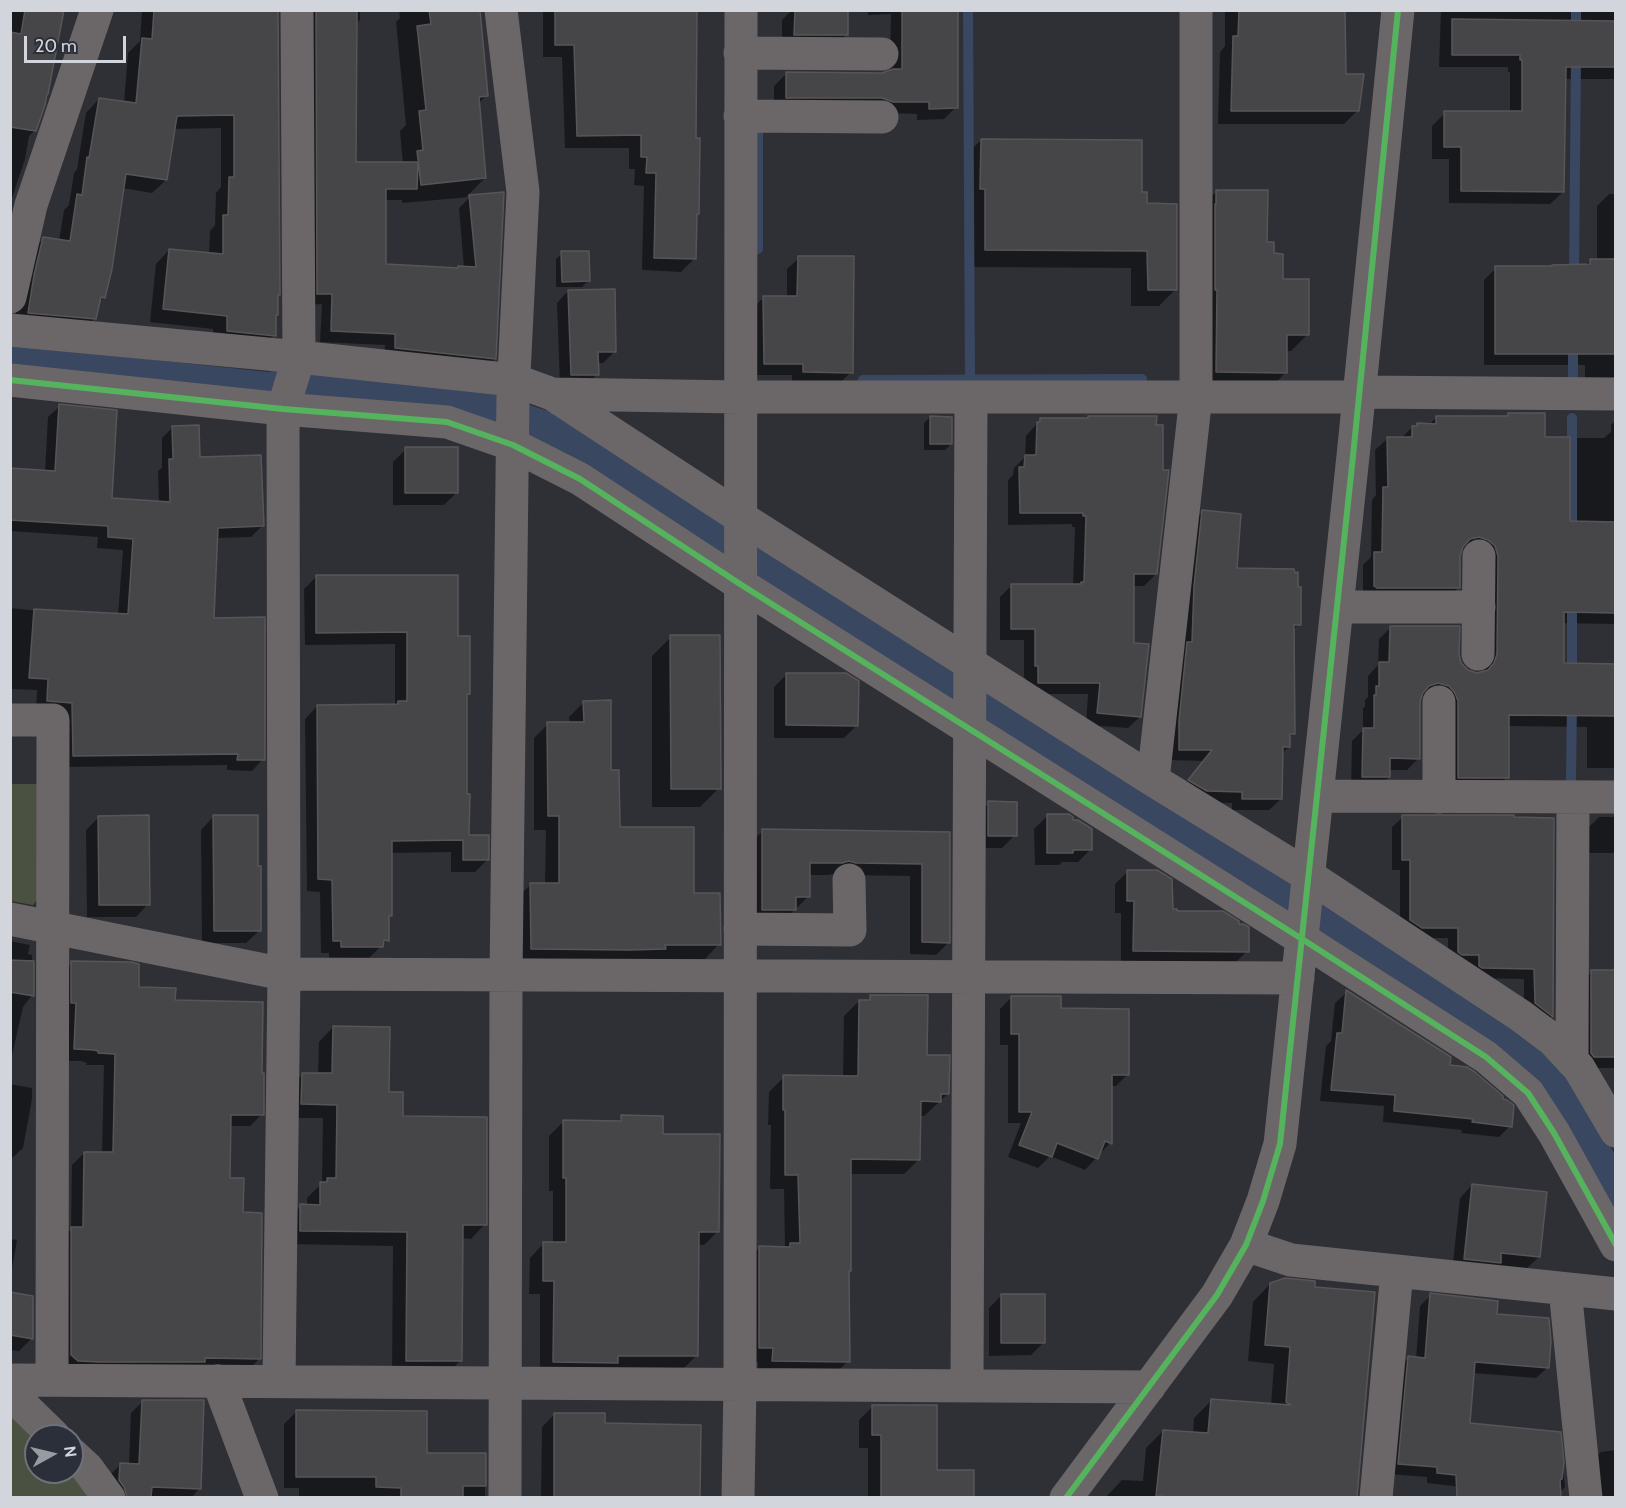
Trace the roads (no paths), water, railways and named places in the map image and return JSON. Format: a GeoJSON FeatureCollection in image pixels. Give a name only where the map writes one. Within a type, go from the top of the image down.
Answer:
{"type":"FeatureCollection","features":[{"type":"Feature","properties":{"kind":"street"},"geometry":{"type":"LineString","coordinates":[[10,297],[31,205],[97,10]]}},
{"type":"Feature","properties":{"kind":"street"},"geometry":{"type":"LineString","coordinates":[[279,1381],[284,974],[284,405],[297,363],[297,10]]}},
{"type":"Feature","properties":{"kind":"street"},"geometry":{"type":"LineString","coordinates":[[501,10],[523,192],[514,388],[506,975],[506,1497]]}},
{"type":"Feature","properties":{"kind":"street"},"geometry":{"type":"LineString","coordinates":[[738,1497],[741,10]]}},
{"type":"Feature","properties":{"kind":"street"},"geometry":{"type":"LineString","coordinates":[[1154,780],[1196,396],[1196,10]]}},
{"type":"Feature","properties":{"kind":"street"},"geometry":{"type":"LineString","coordinates":[[1066,1497],[1217,1295],[1246,1245],[1263,1201],[1280,1144],[1398,10]]}},
{"type":"Feature","properties":{"kind":"street"},"geometry":{"type":"LineString","coordinates":[[741,53],[882,54]]}},
{"type":"Feature","properties":{"kind":"street"},"geometry":{"type":"LineString","coordinates":[[740,116],[882,117]]}},
{"type":"Feature","properties":{"kind":"street"},"geometry":{"type":"LineString","coordinates":[[10,330],[552,394],[740,397],[1616,394]]}},
{"type":"Feature","properties":{"kind":"street"},"geometry":{"type":"LineString","coordinates":[[10,380],[447,422],[513,441],[580,479],[740,577],[1302,936],[1486,1057],[1528,1093],[1554,1133],[1616,1245]]}},
{"type":"Feature","properties":{"kind":"street"},"geometry":{"type":"LineString","coordinates":[[552,394],[740,522],[1154,780],[1521,1016],[1553,1040],[1579,1068],[1616,1131]]}},
{"type":"Feature","properties":{"kind":"street"},"geometry":{"type":"LineString","coordinates":[[967,1386],[971,397]]}},
{"type":"Feature","properties":{"kind":"street"},"geometry":{"type":"LineString","coordinates":[[1478,654],[1479,556]]}},
{"type":"Feature","properties":{"kind":"street"},"geometry":{"type":"LineString","coordinates":[[1337,607],[1479,607]]}},
{"type":"Feature","properties":{"kind":"street"},"geometry":{"type":"LineString","coordinates":[[1439,702],[1439,797]]}},
{"type":"Feature","properties":{"kind":"street"},"geometry":{"type":"LineString","coordinates":[[10,720],[53,720],[52,1379]]}},
{"type":"Feature","properties":{"kind":"street"},"geometry":{"type":"LineString","coordinates":[[1317,796],[1616,797]]}},
{"type":"Feature","properties":{"kind":"street"},"geometry":{"type":"LineString","coordinates":[[1572,1061],[1573,797]]}},
{"type":"Feature","properties":{"kind":"street"},"geometry":{"type":"LineString","coordinates":[[740,930],[849,930],[849,880]]}},
{"type":"Feature","properties":{"kind":"street"},"geometry":{"type":"LineString","coordinates":[[10,919],[284,974],[1298,978]]}},
{"type":"Feature","properties":{"kind":"street"},"geometry":{"type":"LineString","coordinates":[[1246,1245],[1291,1260],[1616,1294]]}},
{"type":"Feature","properties":{"kind":"street"},"geometry":{"type":"LineString","coordinates":[[1376,1497],[1397,1271]]}},
{"type":"Feature","properties":{"kind":"street"},"geometry":{"type":"LineString","coordinates":[[1565,1289],[1586,1497]]}},
{"type":"Feature","properties":{"kind":"street"},"geometry":{"type":"LineString","coordinates":[[10,1380],[1149,1387]]}},
{"type":"Feature","properties":{"kind":"street"},"geometry":{"type":"LineString","coordinates":[[219,1380],[262,1497]]}},
{"type":"Feature","properties":{"kind":"street"},"geometry":{"type":"LineString","coordinates":[[10,1393],[42,1424]]}},
{"type":"Feature","properties":{"kind":"street"},"geometry":{"type":"LineString","coordinates":[[84,1465],[109,1497]]}},
{"type":"Feature","properties":{"kind":"water"},"geometry":{"type":"Polygon","coordinates":[[[11,340],[43,348],[268,372],[287,369],[474,387],[551,412],[1392,941],[1560,1063],[1591,1109],[1615,1155],[1615,1224],[1562,1126],[557,452],[11,371],[11,340]]]}},
{"type":"Feature","properties":{"kind":"waterway"},"geometry":{"type":"LineString","coordinates":[[968,10],[970,380]]}},
{"type":"Feature","properties":{"kind":"waterway"},"geometry":{"type":"LineString","coordinates":[[1576,10],[1576,33]]}},
{"type":"Feature","properties":{"kind":"waterway"},"geometry":{"type":"LineString","coordinates":[[1574,276],[1576,55]]}},
{"type":"Feature","properties":{"kind":"waterway"},"geometry":{"type":"LineString","coordinates":[[758,131],[758,249]]}},
{"type":"Feature","properties":{"kind":"waterway"},"geometry":{"type":"LineString","coordinates":[[1573,340],[1573,375]]}},
{"type":"Feature","properties":{"kind":"waterway"},"geometry":{"type":"LineString","coordinates":[[863,380],[1142,379]]}},
{"type":"Feature","properties":{"kind":"waterway"},"geometry":{"type":"LineString","coordinates":[[1572,418],[1572,535]]}},
{"type":"Feature","properties":{"kind":"waterway"},"geometry":{"type":"LineString","coordinates":[[1572,599],[1572,676]]}},
{"type":"Feature","properties":{"kind":"waterway"},"geometry":{"type":"LineString","coordinates":[[1571,779],[1572,701]]}}]}
